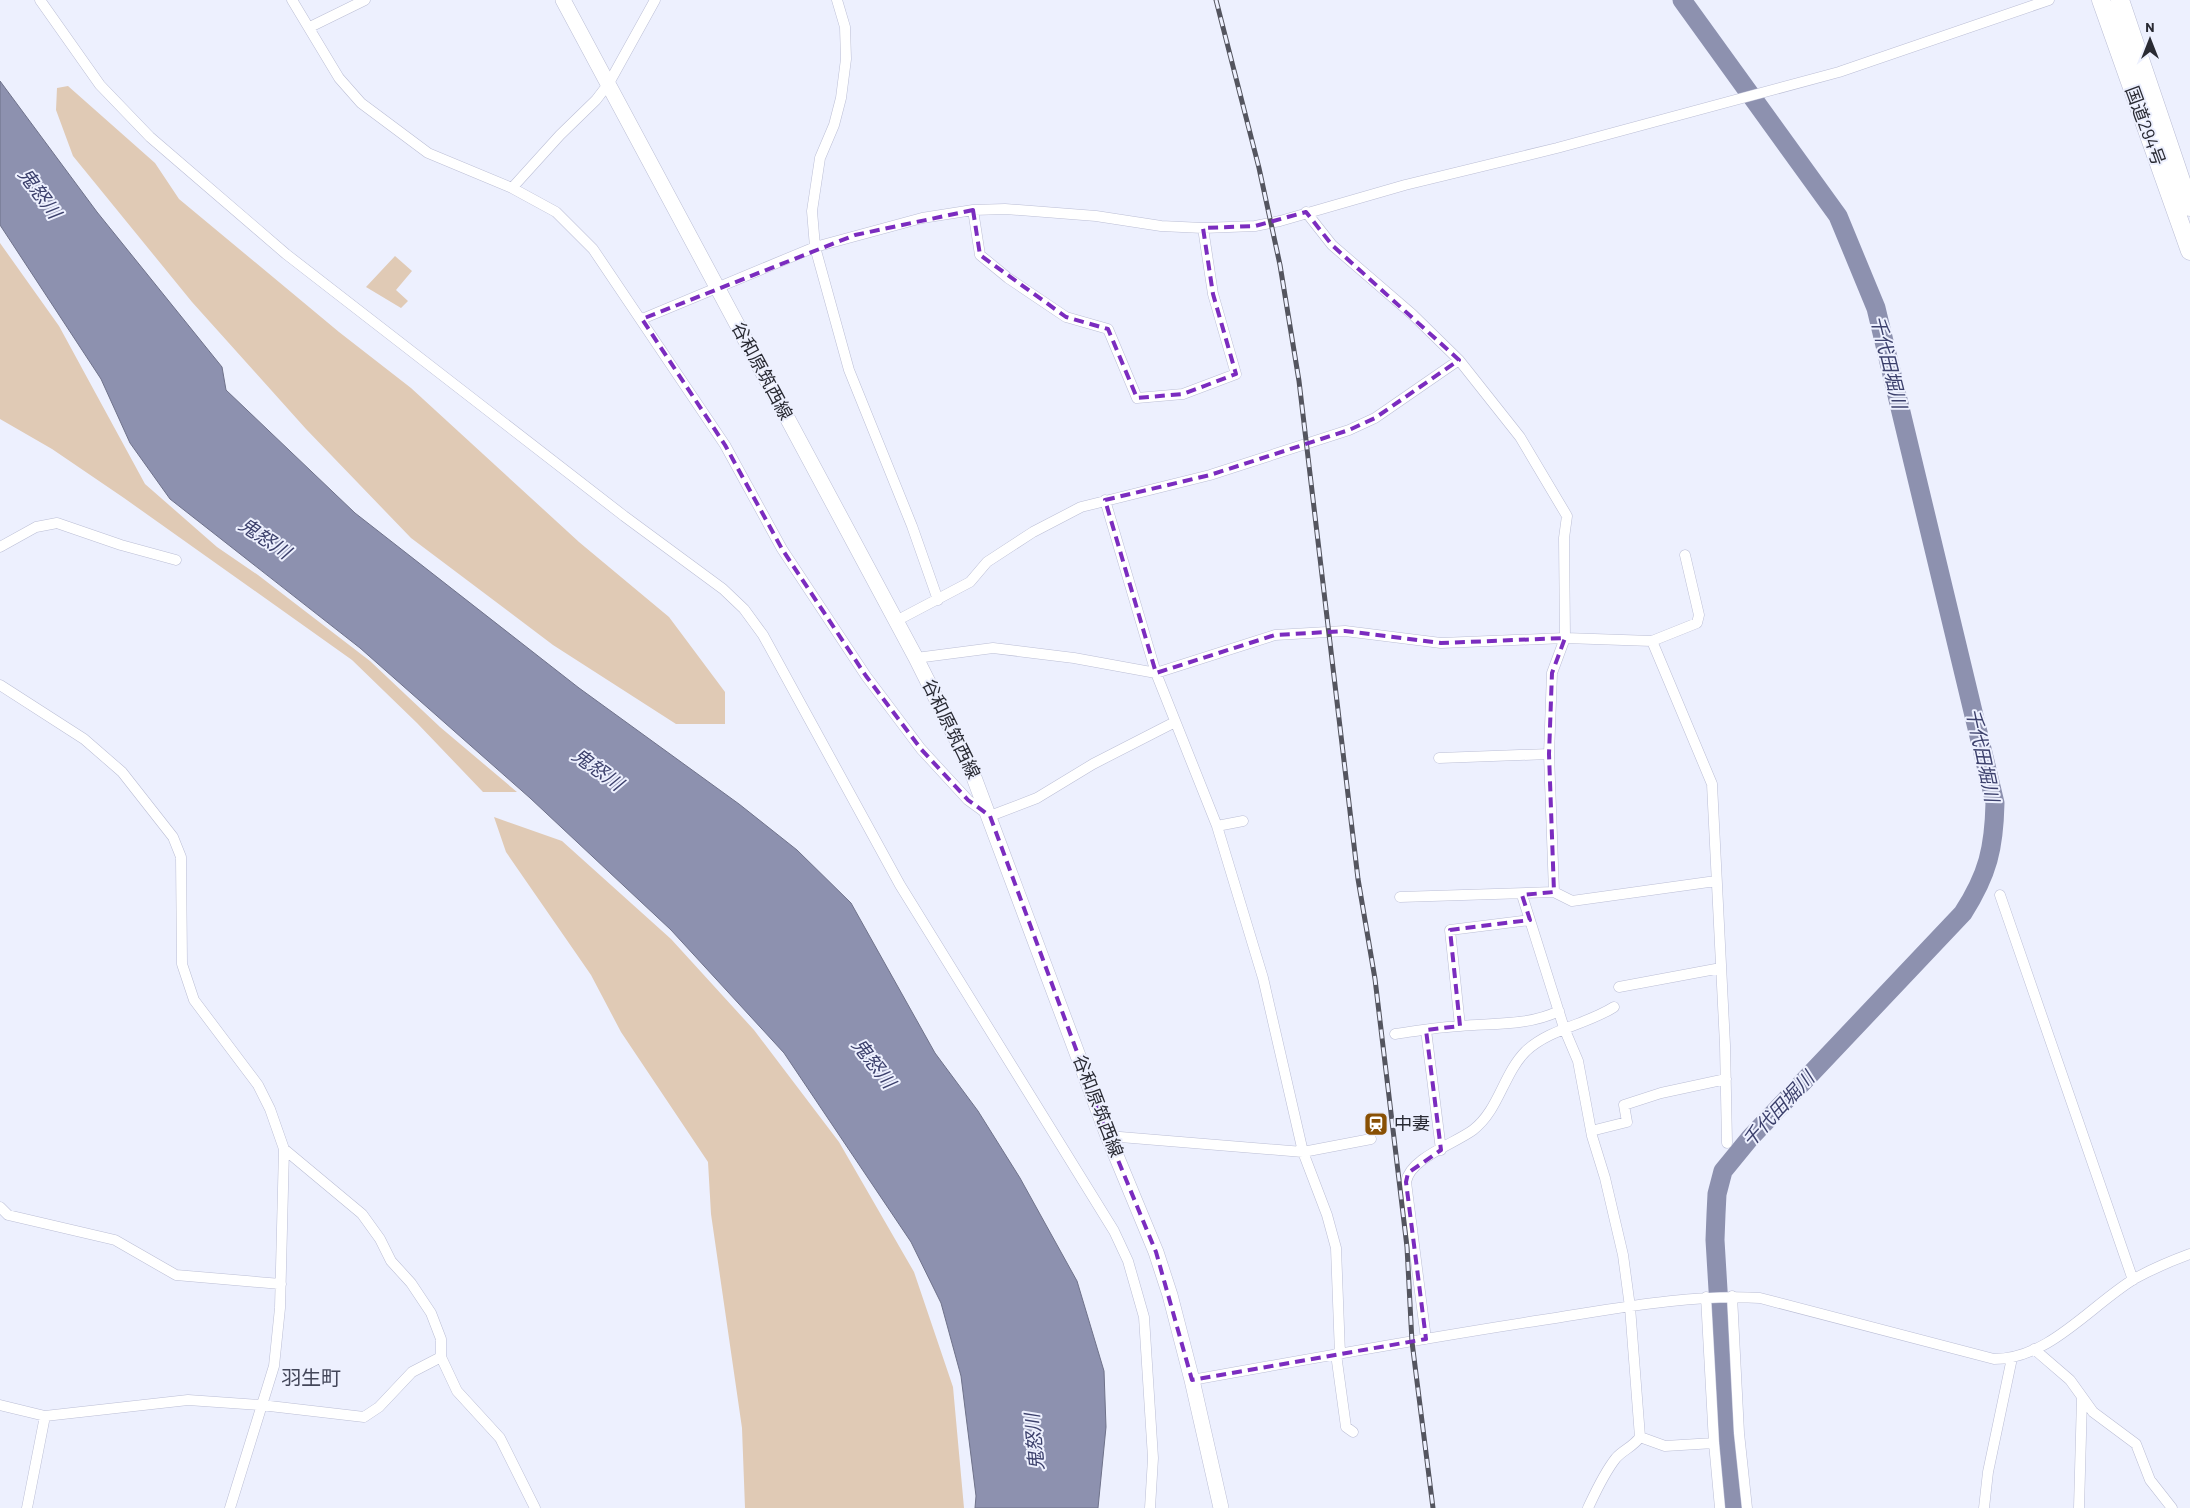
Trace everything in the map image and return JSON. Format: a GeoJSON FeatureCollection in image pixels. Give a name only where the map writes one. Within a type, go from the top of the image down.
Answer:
{"type":"FeatureCollection","features":[{"type":"Feature","properties":{"kind":"highway","name":"国道294号"},"geometry":{"type":"LineString","coordinates":[[2101,0],[2190,251]]}},
{"type":"Feature","properties":{"kind":"highway","name":"国道294号"},"geometry":{"type":"LineString","coordinates":[[2120,0],[2190,206]]}},
{"type":"Feature","properties":{"kind":"main road","name":"谷和原筑西線"},"geometry":{"type":"LineString","coordinates":[[563,0],[916,658],[969,764],[1108,1136],[1156,1252],[1170,1295],[1192,1380],[1221,1508]]}},
{"type":"Feature","properties":{"kind":"street"},"geometry":{"type":"LineString","coordinates":[[40,0],[100,85],[165,150],[286,254],[624,516],[724,589],[744,609],[763,635],[900,885],[1114,1231],[1128,1261],[1141,1304],[1148,1358],[1153,1458],[1150,1508]]}},
{"type":"Feature","properties":{"kind":"street"},"geometry":{"type":"LineString","coordinates":[[292,0],[339,78],[360,103],[428,153],[512,188],[556,212],[594,249],[725,445],[782,549],[866,676],[921,749],[968,800],[990,816],[1037,798],[1092,764],[1175,722]]}},
{"type":"Feature","properties":{"kind":"street"},"geometry":{"type":"LineString","coordinates":[[310,27],[365,0]]}},
{"type":"Feature","properties":{"kind":"street"},"geometry":{"type":"LineString","coordinates":[[512,188],[609,84],[655,0]]}},
{"type":"Feature","properties":{"kind":"street"},"geometry":{"type":"LineString","coordinates":[[836,0],[845,27],[846,58],[842,98],[834,125],[820,158],[812,211],[815,247],[849,370],[912,526],[938,600]]}},
{"type":"Feature","properties":{"kind":"street"},"geometry":{"type":"LineString","coordinates":[[642,319],[815,247],[922,218],[973,210],[1005,209],[1096,216],[1161,226],[1203,228],[1255,226],[1839,72],[2049,0]]}},
{"type":"Feature","properties":{"kind":"street"},"geometry":{"type":"LineString","coordinates":[[973,210],[980,255],[1008,278],[1066,317],[1108,329],[1137,398],[1183,394],[1236,374],[1213,294],[1203,228]]}},
{"type":"Feature","properties":{"kind":"street"},"geometry":{"type":"LineString","coordinates":[[1306,212],[1332,245],[1412,314],[1459,360],[1520,437],[1567,516],[1564,538],[1565,638],[1552,674],[1549,754],[1554,892]]}},
{"type":"Feature","properties":{"kind":"street"},"geometry":{"type":"LineString","coordinates":[[896,621],[970,582],[987,562],[1033,532],[1081,507],[1210,475],[1349,430],[1375,418],[1459,360]]}},
{"type":"Feature","properties":{"kind":"street"},"geometry":{"type":"LineString","coordinates":[[1105,500],[1156,673],[1216,826],[1263,978],[1303,1152],[1327,1215],[1336,1248],[1338,1354],[1346,1427],[1353,1432]]}},
{"type":"Feature","properties":{"kind":"street"},"geometry":{"type":"LineString","coordinates":[[0,547],[36,528],[57,523],[121,545],[176,560]]}},
{"type":"Feature","properties":{"kind":"street"},"geometry":{"type":"LineString","coordinates":[[916,658],[993,648],[1074,658],[1156,673],[1275,635],[1345,631],[1441,643],[1565,638],[1652,641],[1697,623],[1699,615],[1685,555]]}},
{"type":"Feature","properties":{"kind":"street"},"geometry":{"type":"LineString","coordinates":[[1652,641],[1712,784],[1726,1078],[1727,1143]]}},
{"type":"Feature","properties":{"kind":"street"},"geometry":{"type":"LineString","coordinates":[[0,685],[84,739],[122,772],[173,837],[180,857],[182,964],[194,1000],[258,1086],[270,1109],[284,1148],[281,1284],[274,1366],[230,1508]]}},
{"type":"Feature","properties":{"kind":"street"},"geometry":{"type":"LineString","coordinates":[[1439,758],[1549,754]]}},
{"type":"Feature","properties":{"kind":"street"},"geometry":{"type":"LineString","coordinates":[[1216,826],[1243,821]]}},
{"type":"Feature","properties":{"kind":"street"},"geometry":{"type":"LineString","coordinates":[[1400,897],[1522,895],[1554,892],[1572,901],[1716,881]]}},
{"type":"Feature","properties":{"kind":"street"},"geometry":{"type":"LineString","coordinates":[[1522,895],[1564,1028],[1578,1060],[1591,1131],[1605,1178],[1623,1255],[1630,1307],[1640,1437],[1634,1446],[1624,1450],[1616,1458],[1605,1474],[1588,1508]]}},
{"type":"Feature","properties":{"kind":"street"},"geometry":{"type":"LineString","coordinates":[[2000,895],[2133,1280]]}},
{"type":"Feature","properties":{"kind":"street"},"geometry":{"type":"LineString","coordinates":[[1460,1026],[1450,930],[1530,920]]}},
{"type":"Feature","properties":{"kind":"street"},"geometry":{"type":"LineString","coordinates":[[1619,987],[1721,968]]}},
{"type":"Feature","properties":{"kind":"street"},"geometry":{"type":"LineString","coordinates":[[1426,1339],[1406,1182],[1408,1173],[1422,1160],[1472,1130],[1487,1118],[1514,1066],[1526,1051],[1564,1028],[1602,1014],[1614,1007]]}},
{"type":"Feature","properties":{"kind":"street"},"geometry":{"type":"LineString","coordinates":[[1395,1034],[1460,1026],[1510,1023],[1549,1015],[1559,1010]]}},
{"type":"Feature","properties":{"kind":"street"},"geometry":{"type":"LineString","coordinates":[[1426,1030],[1441,1150]]}},
{"type":"Feature","properties":{"kind":"street"},"geometry":{"type":"LineString","coordinates":[[1591,1131],[1628,1122],[1624,1105],[1661,1093],[1726,1078]]}},
{"type":"Feature","properties":{"kind":"street"},"geometry":{"type":"LineString","coordinates":[[1108,1136],[1303,1152],[1371,1139]]}},
{"type":"Feature","properties":{"kind":"street"},"geometry":{"type":"LineString","coordinates":[[284,1148],[362,1214],[391,1261],[411,1283],[431,1314],[441,1339],[441,1357],[457,1391],[500,1438],[535,1508]]}},
{"type":"Feature","properties":{"kind":"street"},"geometry":{"type":"LineString","coordinates":[[0,1207],[8,1215],[115,1240],[176,1275],[281,1284]]}},
{"type":"Feature","properties":{"kind":"street"},"geometry":{"type":"LineString","coordinates":[[1192,1380],[1426,1339],[1630,1307],[1706,1297],[1732,1296],[1760,1298],[1994,1359],[2012,1358],[2046,1343],[2133,1280],[2190,1254]]}},
{"type":"Feature","properties":{"kind":"street"},"geometry":{"type":"LineString","coordinates":[[1732,1296],[1739,1433],[1747,1508]]}},
{"type":"Feature","properties":{"kind":"street"},"geometry":{"type":"LineString","coordinates":[[1706,1297],[1714,1443],[1720,1508]]}},
{"type":"Feature","properties":{"kind":"street"},"geometry":{"type":"LineString","coordinates":[[2034,1349],[2070,1380],[2093,1412],[2136,1444],[2150,1480],[2172,1508]]}},
{"type":"Feature","properties":{"kind":"street"},"geometry":{"type":"LineString","coordinates":[[0,1405],[45,1416],[188,1400],[261,1405],[364,1417],[379,1407],[412,1372],[441,1357]]}},
{"type":"Feature","properties":{"kind":"street"},"geometry":{"type":"LineString","coordinates":[[1984,1508],[1988,1472],[2012,1358]]}},
{"type":"Feature","properties":{"kind":"street"},"geometry":{"type":"LineString","coordinates":[[2079,1508],[2082,1398]]}},
{"type":"Feature","properties":{"kind":"street"},"geometry":{"type":"LineString","coordinates":[[28,1508],[45,1416]]}},
{"type":"Feature","properties":{"kind":"street"},"geometry":{"type":"LineString","coordinates":[[1640,1437],[1665,1446],[1714,1443]]}},
{"type":"Feature","properties":{"kind":"highlighted area"},"geometry":{"type":"Polygon","coordinates":[[[973,210],[980,255],[1066,317],[1108,329],[1137,398],[1183,394],[1236,374],[1213,294],[1203,228],[1255,226],[1306,212],[1332,245],[1459,360],[1375,418],[1349,430],[1210,475],[1105,500],[1156,673],[1275,635],[1345,631],[1441,643],[1565,638],[1552,673],[1549,754],[1554,892],[1522,895],[1530,920],[1450,930],[1460,1026],[1426,1030],[1441,1150],[1408,1173],[1406,1182],[1426,1339],[1192,1380],[1156,1252],[1108,1136],[990,816],[968,800],[921,749],[866,676],[782,549],[725,445],[642,319],[855,235],[973,210]]]}},
{"type":"Feature","properties":{"kind":"shaded area"},"geometry":{"type":"Polygon","coordinates":[[[68,86],[155,163],[179,199],[339,332],[411,388],[579,542],[669,617],[725,692],[725,724],[676,724],[553,645],[411,538],[306,429],[192,302],[73,156],[56,110],[57,88],[68,86]]]}},
{"type":"Feature","properties":{"kind":"shaded area"},"geometry":{"type":"Polygon","coordinates":[[[0,243],[59,326],[145,484],[217,547],[258,575],[370,661],[440,727],[517,792],[483,792],[417,723],[352,660],[124,498],[52,449],[0,419],[0,243]]]}},
{"type":"Feature","properties":{"kind":"shaded area"},"geometry":{"type":"Polygon","coordinates":[[[395,256],[412,271],[396,290],[408,301],[401,308],[366,287],[395,256]]]}},
{"type":"Feature","properties":{"kind":"shaded area"},"geometry":{"type":"Polygon","coordinates":[[[494,817],[562,841],[671,939],[754,1030],[839,1142],[914,1272],[953,1387],[964,1508],[745,1508],[742,1428],[711,1214],[708,1162],[621,1032],[591,975],[506,852],[494,817]]]}},
{"type":"Feature","properties":{"kind":"water","name":"鬼怒川"},"geometry":{"type":"Polygon","coordinates":[[[0,81],[97,212],[222,367],[226,390],[355,513],[579,688],[739,804],[797,850],[851,903],[935,1053],[978,1111],[1020,1178],[1077,1281],[1104,1371],[1106,1427],[1098,1508],[975,1508],[976,1496],[961,1376],[941,1303],[911,1242],[784,1053],[671,930],[530,798],[360,648],[170,499],[130,443],[101,379],[0,225],[0,81]]]}},
{"type":"Feature","properties":{"kind":"waterway","name":"千代田堀川"},"geometry":{"type":"LineString","coordinates":[[1682,0],[1838,216],[1876,308],[1995,803],[1993,834],[1988,860],[1972,899],[1963,913],[1750,1138],[1723,1171],[1717,1194],[1715,1240],[1725,1406],[1734,1508]]}},
{"type":"Feature","properties":{"kind":"railway"},"geometry":{"type":"LineString","coordinates":[[1216,0],[1259,168],[1280,265],[1299,381],[1358,879],[1375,979],[1407,1247],[1412,1342],[1433,1508]]}},
{"type":"Feature","properties":{"kind":"place","name":"中妻"},"geometry":{"type":"Point","coordinates":[1376,1124]}},
{"type":"Feature","properties":{"kind":"district","name":"羽生町"},"geometry":{"type":"Point","coordinates":[311,1378]}}]}
